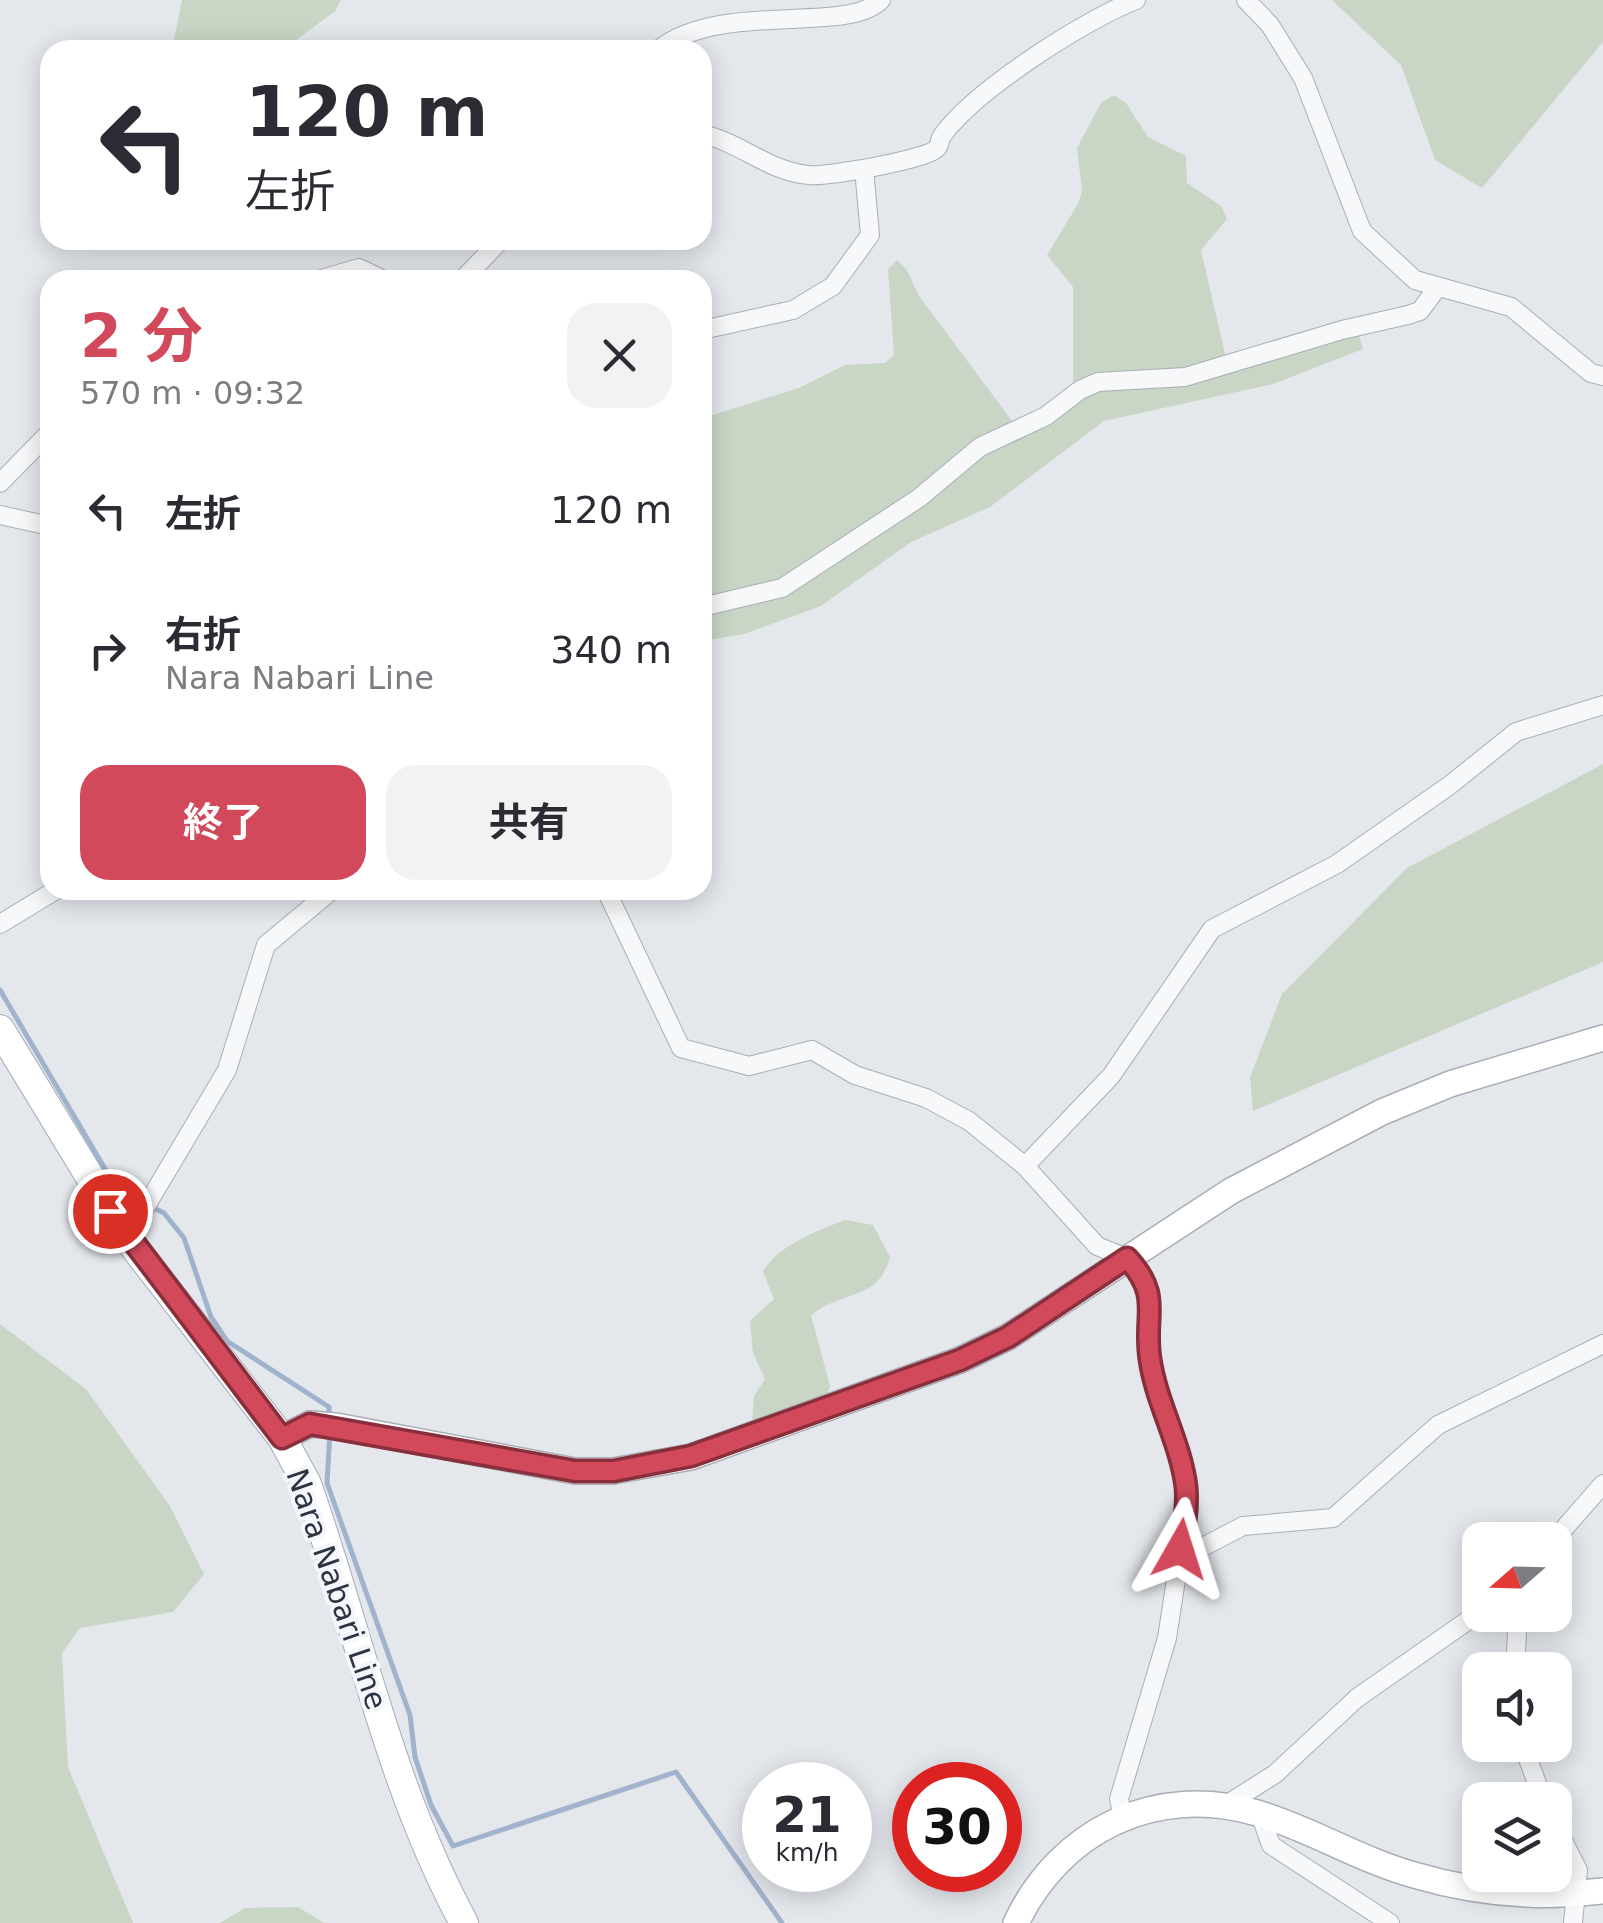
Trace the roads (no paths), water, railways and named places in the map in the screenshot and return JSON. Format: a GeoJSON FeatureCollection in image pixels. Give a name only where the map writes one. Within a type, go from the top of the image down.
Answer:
{"type":"FeatureCollection","features":[{"type":"Feature","properties":{"kind":"main road","name":"Nara Nabari Line"},"geometry":{"type":"LineString","coordinates":[[0,1029],[128,1238],[282,1438],[306,1484],[404,1796],[430,1860],[464,1923]]}},
{"type":"Feature","properties":{"kind":"main road"},"geometry":{"type":"LineString","coordinates":[[282,1438],[310,1424],[575,1471],[614,1471],[665,1462],[960,1360],[1008,1337],[1231,1191],[1382,1112],[1450,1084],[1603,1038]]}},
{"type":"Feature","properties":{"kind":"main road"},"geometry":{"type":"LineString","coordinates":[[1016,1923],[1061,1855],[1123,1817],[1186,1805],[1226,1806],[1260,1814],[1429,1879],[1487,1892],[1591,1893]]}},
{"type":"Feature","properties":{"kind":"street"},"geometry":{"type":"LineString","coordinates":[[674,40],[696,26],[734,16],[835,13],[873,8],[881,0]]}},
{"type":"Feature","properties":{"kind":"street"},"geometry":{"type":"LineString","coordinates":[[712,139],[762,163],[811,176],[919,159],[937,148],[942,136],[988,94],[1058,40],[1104,12],[1136,0]]}},
{"type":"Feature","properties":{"kind":"street"},"geometry":{"type":"LineString","coordinates":[[1246,0],[1270,25],[1303,78],[1362,231],[1415,280],[1510,307],[1591,373],[1603,376]]}},
{"type":"Feature","properties":{"kind":"street"},"geometry":{"type":"LineString","coordinates":[[712,328],[793,310],[834,286],[870,235],[864,168]]}},
{"type":"Feature","properties":{"kind":"street"},"geometry":{"type":"LineString","coordinates":[[472,270],[490,250]]}},
{"type":"Feature","properties":{"kind":"street"},"geometry":{"type":"LineString","coordinates":[[712,606],[782,588],[918,498],[980,447],[1046,416],[1080,390],[1098,382],[1185,377],[1342,330],[1408,316],[1420,311],[1437,288]]}},
{"type":"Feature","properties":{"kind":"street"},"geometry":{"type":"LineString","coordinates":[[0,483],[40,442]]}},
{"type":"Feature","properties":{"kind":"street"},"geometry":{"type":"LineString","coordinates":[[0,515],[40,524]]}},
{"type":"Feature","properties":{"kind":"street"},"geometry":{"type":"LineString","coordinates":[[1025,1166],[1111,1076],[1212,929],[1336,864],[1450,786],[1516,732],[1603,705]]}},
{"type":"Feature","properties":{"kind":"street"},"geometry":{"type":"LineString","coordinates":[[0,924],[40,900]]}},
{"type":"Feature","properties":{"kind":"street"},"geometry":{"type":"LineString","coordinates":[[128,1238],[227,1070],[266,945],[320,900]]}},
{"type":"Feature","properties":{"kind":"street"},"geometry":{"type":"LineString","coordinates":[[611,900],[681,1048],[749,1066],[812,1050],[855,1075],[926,1098],[968,1121],[1025,1166],[1098,1246],[1127,1258],[1145,1278],[1152,1302],[1148,1353],[1186,1486],[1168,1638],[1119,1798],[1123,1817]]}},
{"type":"Feature","properties":{"kind":"street"},"geometry":{"type":"LineString","coordinates":[[1180,1549],[1197,1550],[1243,1526],[1333,1518],[1438,1425],[1603,1344]]}},
{"type":"Feature","properties":{"kind":"street"},"geometry":{"type":"LineString","coordinates":[[1570,1522],[1603,1484]]}},
{"type":"Feature","properties":{"kind":"street"},"geometry":{"type":"LineString","coordinates":[[1226,1806],[1275,1774],[1357,1698],[1462,1625]]}},
{"type":"Feature","properties":{"kind":"street"},"geometry":{"type":"LineString","coordinates":[[1260,1814],[1271,1845],[1390,1923]]}},
{"type":"Feature","properties":{"kind":"street"},"geometry":{"type":"LineString","coordinates":[[1572,1859],[1591,1893],[1573,1923]]}},
{"type":"Feature","properties":{"kind":"waterway"},"geometry":{"type":"LineString","coordinates":[[0,990],[118,1191],[164,1213],[184,1238],[211,1317],[227,1341],[329,1407],[329,1415]]}},
{"type":"Feature","properties":{"kind":"waterway"},"geometry":{"type":"LineString","coordinates":[[330,1431],[327,1483],[410,1715],[415,1757],[431,1805],[453,1846],[676,1772],[782,1923]]}}]}
